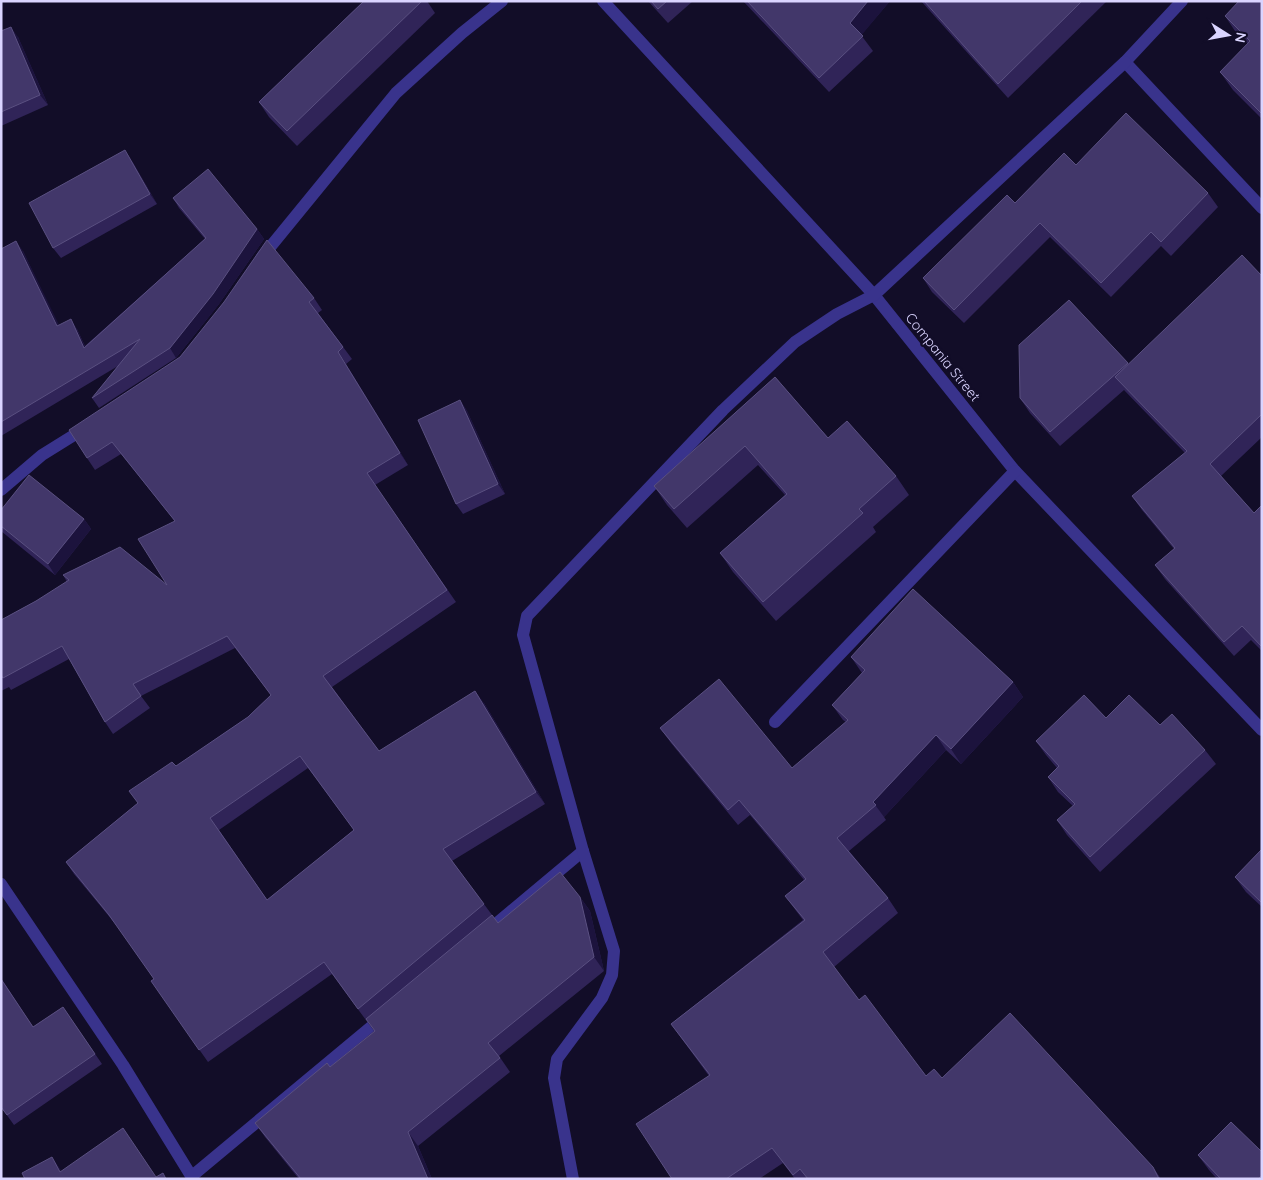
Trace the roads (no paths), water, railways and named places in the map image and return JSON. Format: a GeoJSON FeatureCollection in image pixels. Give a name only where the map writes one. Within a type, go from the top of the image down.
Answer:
{"type":"FeatureCollection","features":[{"type":"Feature","properties":{"kind":"street"},"geometry":{"type":"LineString","coordinates":[[257,264],[272,242],[396,93],[462,33],[502,1]]}},
{"type":"Feature","properties":{"kind":"street","name":"Compania Street"},"geometry":{"type":"LineString","coordinates":[[604,1],[874,295],[1015,471],[1262,730]]}},
{"type":"Feature","properties":{"kind":"street"},"geometry":{"type":"LineString","coordinates":[[572,1179],[554,1078],[557,1059],[602,998],[612,975],[614,951],[583,851],[523,635],[527,616],[723,410],[795,342],[837,314],[874,295],[1125,62],[1179,2]]}},
{"type":"Feature","properties":{"kind":"street"},"geometry":{"type":"LineString","coordinates":[[1125,62],[1262,208]]}},
{"type":"Feature","properties":{"kind":"street"},"geometry":{"type":"LineString","coordinates":[[1,490],[42,455],[97,421]]}},
{"type":"Feature","properties":{"kind":"street"},"geometry":{"type":"LineString","coordinates":[[775,722],[1015,471]]}},
{"type":"Feature","properties":{"kind":"street"},"geometry":{"type":"LineString","coordinates":[[476,940],[583,851]]}},
{"type":"Feature","properties":{"kind":"street"},"geometry":{"type":"LineString","coordinates":[[1,884],[123,1064],[192,1177],[391,1010]]}}]}
